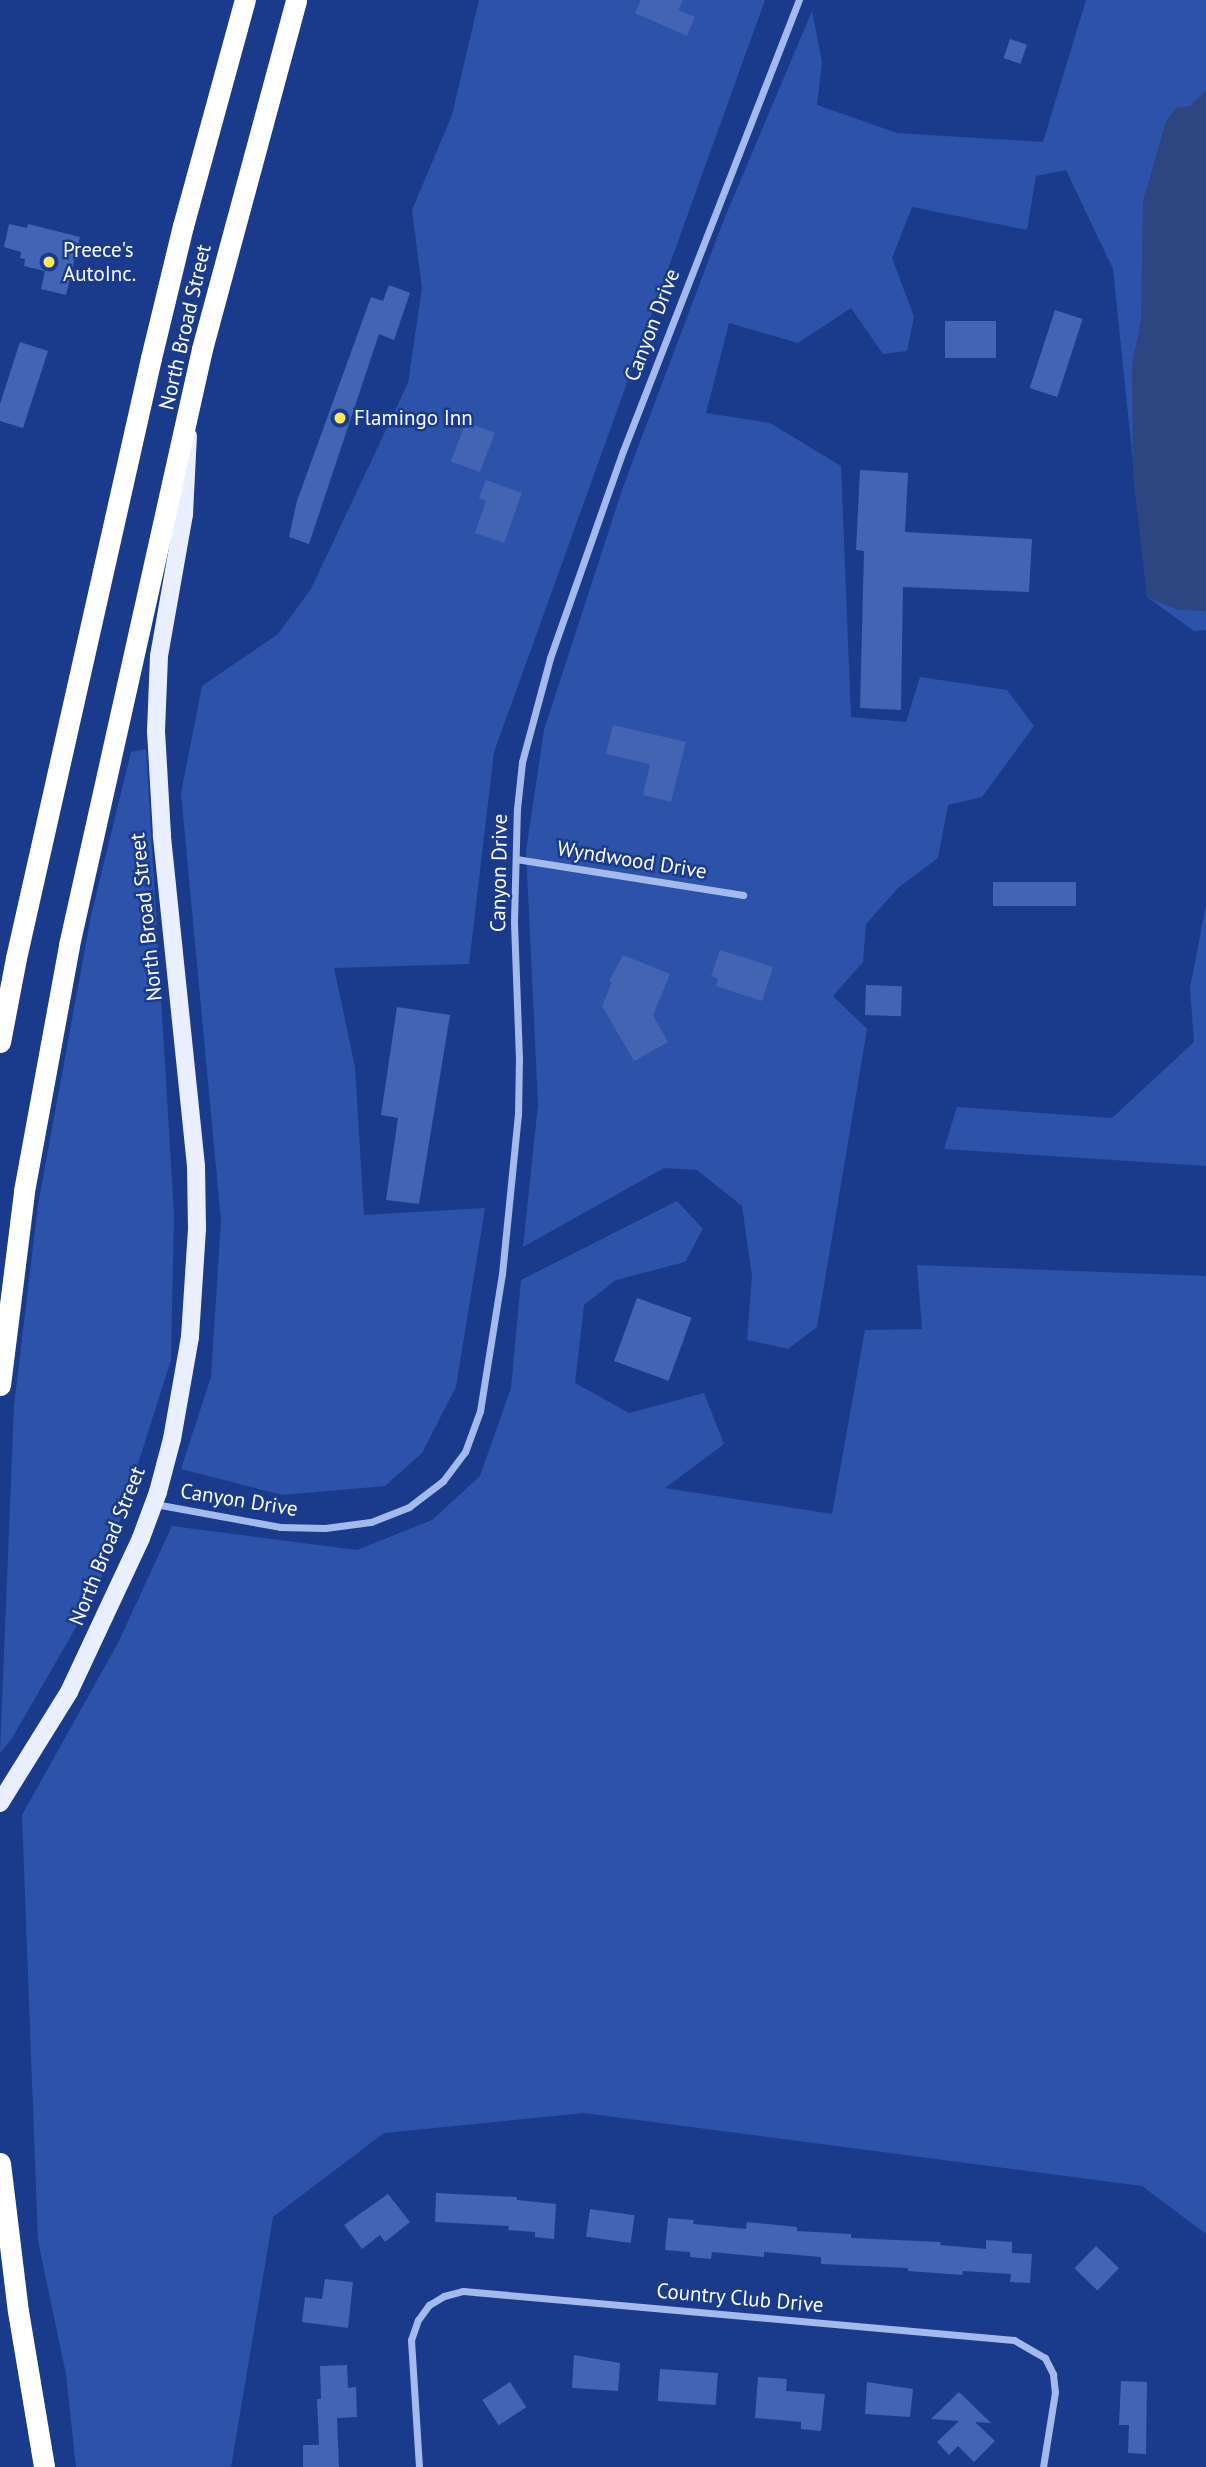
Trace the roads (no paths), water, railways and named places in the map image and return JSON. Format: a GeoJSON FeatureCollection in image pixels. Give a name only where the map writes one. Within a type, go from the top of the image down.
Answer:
{"type":"FeatureCollection","features":[{"type":"Feature","properties":{"kind":"highway","name":"North Broad Street"},"geometry":{"type":"LineString","coordinates":[[0,1042],[16,958],[153,347],[245,0]]}},
{"type":"Feature","properties":{"kind":"highway","name":"North Broad Street"},"geometry":{"type":"LineString","coordinates":[[188,413],[226,251],[296,0]]}},
{"type":"Feature","properties":{"kind":"highway"},"geometry":{"type":"LineString","coordinates":[[0,1385],[24,1191],[47,1057],[94,826],[188,413]]}},
{"type":"Feature","properties":{"kind":"highway"},"geometry":{"type":"LineString","coordinates":[[0,2163],[18,2311],[44,2467]]}},
{"type":"Feature","properties":{"kind":"main road","name":"North Broad Street"},"geometry":{"type":"LineString","coordinates":[[3,1798],[82,1668],[154,1504],[172,1439],[186,1366],[197,1253],[194,1133],[162,835],[156,731],[163,629],[187,491],[188,413]]}},
{"type":"Feature","properties":{"kind":"street","name":"Canyon Drive"},"geometry":{"type":"LineString","coordinates":[[154,1504],[280,1527],[325,1528],[371,1522],[409,1507],[443,1481],[466,1452],[480,1411],[502,1274],[518,1115],[516,859],[522,762],[550,658],[622,451],[799,0]]}},
{"type":"Feature","properties":{"kind":"street","name":"Wyndwood Drive"},"geometry":{"type":"LineString","coordinates":[[516,859],[743,895]]}},
{"type":"Feature","properties":{"kind":"street","name":"Country Club Drive"},"geometry":{"type":"LineString","coordinates":[[419,2467],[411,2340],[418,2320],[429,2305],[444,2296],[463,2291],[1014,2340],[1045,2358],[1053,2374],[1055,2392],[1043,2467]]}},
{"type":"Feature","properties":{"kind":"place","name":"Preece's AutoInc."},"geometry":{"type":"Point","coordinates":[49,262]}},
{"type":"Feature","properties":{"kind":"place","name":"Flamingo Inn"},"geometry":{"type":"Point","coordinates":[340,418]}}]}
